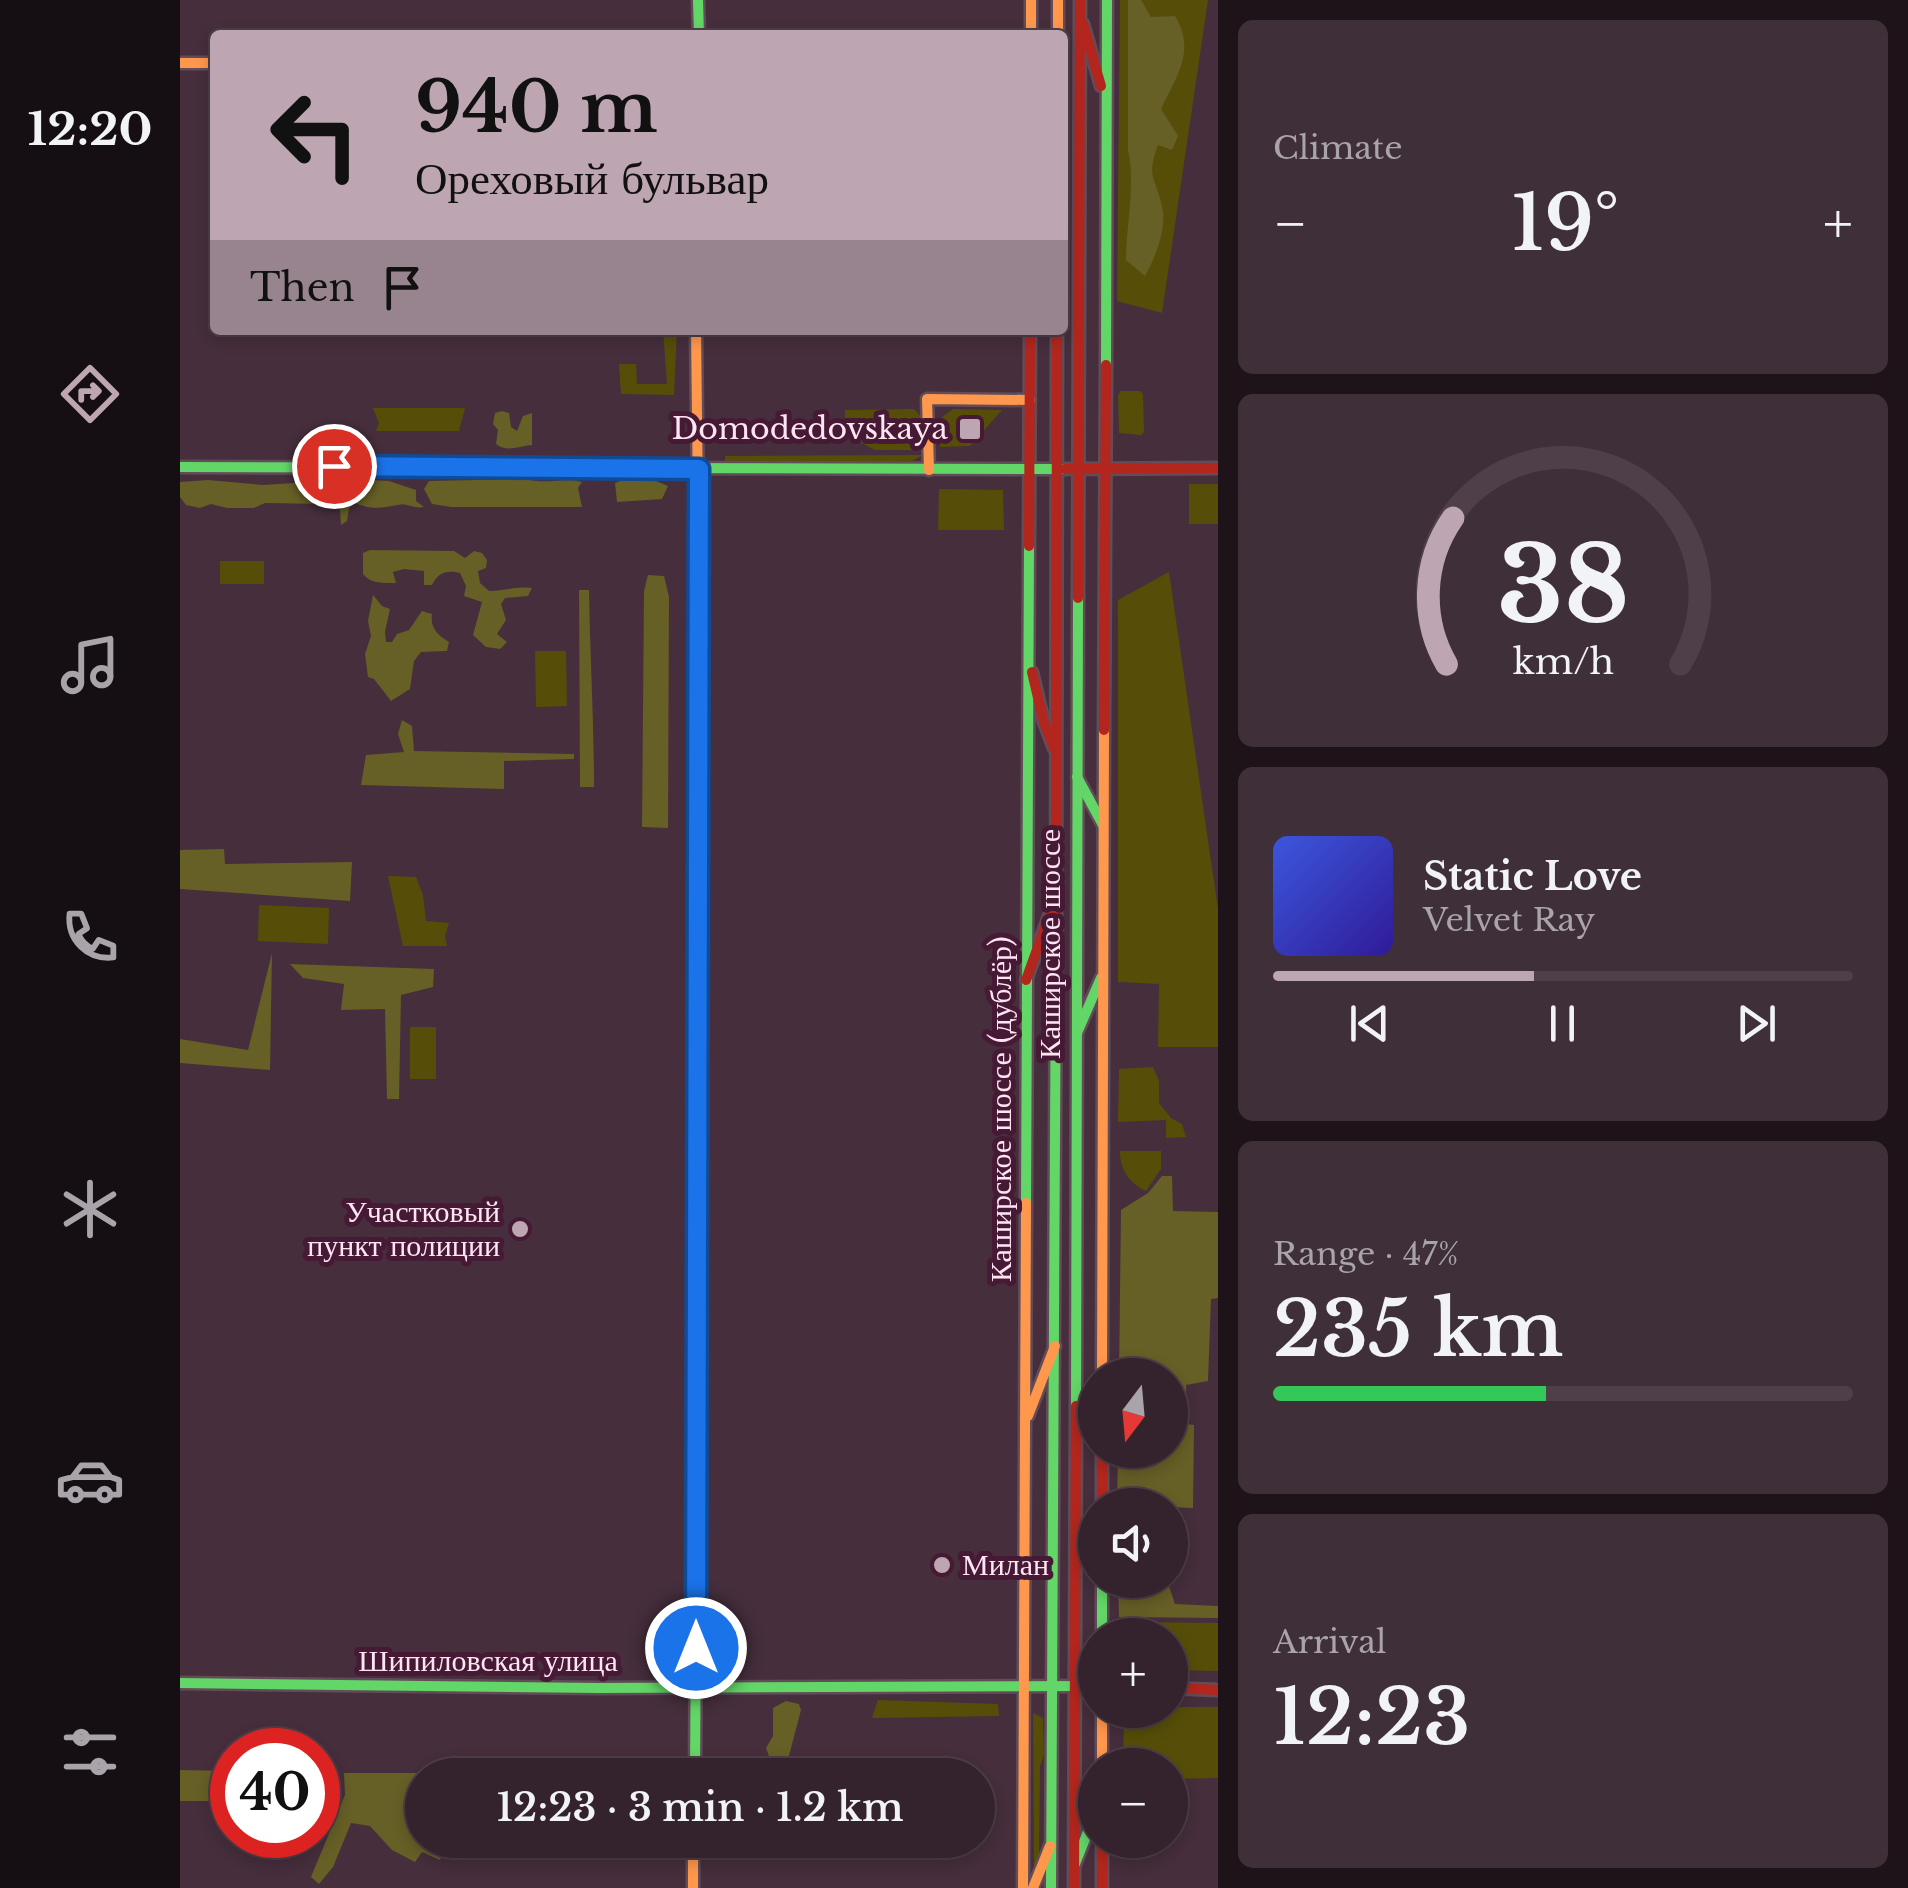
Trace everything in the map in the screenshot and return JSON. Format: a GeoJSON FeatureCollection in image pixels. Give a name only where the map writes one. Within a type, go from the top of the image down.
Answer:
{"type":"FeatureCollection","features":[{"type":"Feature","properties":{"kind":"main road"},"geometry":{"type":"LineString","coordinates":[[698,0],[698,30]]}},
{"type":"Feature","properties":{"kind":"main road"},"geometry":{"type":"LineString","coordinates":[[1031,30],[1032,0]]}},
{"type":"Feature","properties":{"kind":"main road"},"geometry":{"type":"LineString","coordinates":[[1058,0],[1058,30]]}},
{"type":"Feature","properties":{"kind":"main road","name":"Каширское шоссе"},"geometry":{"type":"LineString","coordinates":[[1074,1888],[1080,0]]}},
{"type":"Feature","properties":{"kind":"main road"},"geometry":{"type":"LineString","coordinates":[[1102,1358],[1106,0]]}},
{"type":"Feature","properties":{"kind":"main road"},"geometry":{"type":"LineString","coordinates":[[1080,13],[1106,108]]}},
{"type":"Feature","properties":{"kind":"main road"},"geometry":{"type":"LineString","coordinates":[[180,63],[210,63]]}},
{"type":"Feature","properties":{"kind":"main road"},"geometry":{"type":"LineString","coordinates":[[696,335],[695,436],[699,469],[696,1758]]}},
{"type":"Feature","properties":{"kind":"main road","name":"Каширское шоссе (дублёр)"},"geometry":{"type":"LineString","coordinates":[[1023,1888],[1030,335]]}},
{"type":"Feature","properties":{"kind":"main road","name":"Каширское шоссе"},"geometry":{"type":"LineString","coordinates":[[1051,1888],[1057,335]]}},
{"type":"Feature","properties":{"kind":"main road"},"geometry":{"type":"LineString","coordinates":[[928,470],[927,399],[1030,400]]}},
{"type":"Feature","properties":{"kind":"main road"},"geometry":{"type":"LineString","coordinates":[[180,466],[1218,468]]}},
{"type":"Feature","properties":{"kind":"main road"},"geometry":{"type":"LineString","coordinates":[[1028,655],[1043,719],[1058,758]]}},
{"type":"Feature","properties":{"kind":"main road"},"geometry":{"type":"LineString","coordinates":[[1076,775],[1104,828]]}},
{"type":"Feature","properties":{"kind":"main road"},"geometry":{"type":"LineString","coordinates":[[1025,982],[1057,892]]}},
{"type":"Feature","properties":{"kind":"main road"},"geometry":{"type":"LineString","coordinates":[[1074,1039],[1104,971]]}},
{"type":"Feature","properties":{"kind":"main road"},"geometry":{"type":"LineString","coordinates":[[1026,1422],[1056,1344]]}},
{"type":"Feature","properties":{"kind":"main road","name":"Шипиловская улица"},"geometry":{"type":"LineString","coordinates":[[180,1682],[1075,1686]]}},
{"type":"Feature","properties":{"kind":"main road"},"geometry":{"type":"LineString","coordinates":[[1188,1689],[1218,1690]]}},
{"type":"Feature","properties":{"kind":"main road"},"geometry":{"type":"LineString","coordinates":[[1033,1888],[1051,1843]]}},
{"type":"Feature","properties":{"kind":"main road"},"geometry":{"type":"LineString","coordinates":[[1074,1867],[1078,1857]]}},
{"type":"Feature","properties":{"kind":"main road"},"geometry":{"type":"LineString","coordinates":[[693,1858],[693,1888]]}},
{"type":"Feature","properties":{"kind":"main road"},"geometry":{"type":"LineString","coordinates":[[1102,1858],[1102,1888]]}},
{"type":"Feature","properties":{"kind":"shaded area"},"geometry":{"type":"Polygon","coordinates":[[[1120,0],[1208,0],[1162,313],[1117,301],[1120,0]]]}},
{"type":"Feature","properties":{"kind":"shaded area"},"geometry":{"type":"Polygon","coordinates":[[[1128,0],[1141,0],[1151,17],[1175,16],[1184,40],[1182,63],[1161,109],[1178,136],[1172,150],[1158,145],[1154,156],[1152,171],[1163,224],[1157,251],[1145,276],[1126,260],[1131,176],[1128,0]]]}},
{"type":"Feature","properties":{"kind":"shaded area"},"geometry":{"type":"Polygon","coordinates":[[[663,335],[677,335],[674,395],[621,394],[619,364],[636,364],[637,384],[667,384],[663,335]]]}},
{"type":"Feature","properties":{"kind":"shaded area"},"geometry":{"type":"Polygon","coordinates":[[[1121,391],[1143,394],[1141,435],[1119,433],[1121,391]]]}},
{"type":"Feature","properties":{"kind":"shaded area"},"geometry":{"type":"Polygon","coordinates":[[[373,408],[465,408],[459,431],[376,431],[379,423],[373,408]]]}},
{"type":"Feature","properties":{"kind":"shaded area"},"geometry":{"type":"Polygon","coordinates":[[[914,409],[924,420],[923,450],[875,450],[845,434],[845,410],[914,409]]]}},
{"type":"Feature","properties":{"kind":"shaded area"},"geometry":{"type":"Polygon","coordinates":[[[953,409],[1002,410],[970,446],[940,447],[941,418],[953,409]]]}},
{"type":"Feature","properties":{"kind":"shaded area"},"geometry":{"type":"Polygon","coordinates":[[[495,413],[509,413],[511,427],[517,431],[523,416],[532,413],[532,445],[509,449],[496,444],[495,413]]]}},
{"type":"Feature","properties":{"kind":"shaded area"},"geometry":{"type":"Polygon","coordinates":[[[923,455],[912,461],[725,462],[725,456],[923,455]]]}},
{"type":"Feature","properties":{"kind":"shaded area"},"geometry":{"type":"Polygon","coordinates":[[[649,478],[668,486],[662,499],[617,502],[615,483],[649,478]]]}},
{"type":"Feature","properties":{"kind":"shaded area"},"geometry":{"type":"Polygon","coordinates":[[[346,479],[359,488],[369,480],[389,481],[416,490],[416,501],[424,507],[372,508],[355,503],[341,525],[340,509],[346,502],[339,490],[346,479]]]}},
{"type":"Feature","properties":{"kind":"shaded area"},"geometry":{"type":"Polygon","coordinates":[[[208,480],[263,485],[323,481],[327,488],[326,504],[265,503],[254,508],[186,505],[180,497],[180,482],[208,480]]]}},
{"type":"Feature","properties":{"kind":"shaded area"},"geometry":{"type":"Polygon","coordinates":[[[429,481],[582,482],[578,488],[582,507],[451,507],[432,504],[424,489],[429,481]]]}},
{"type":"Feature","properties":{"kind":"shaded area"},"geometry":{"type":"Polygon","coordinates":[[[1189,484],[1218,484],[1218,524],[1189,524],[1189,484]]]}},
{"type":"Feature","properties":{"kind":"shaded area"},"geometry":{"type":"Polygon","coordinates":[[[939,489],[1003,490],[1004,530],[938,530],[939,489]]]}},
{"type":"Feature","properties":{"kind":"shaded area"},"geometry":{"type":"Polygon","coordinates":[[[454,551],[465,558],[474,551],[487,560],[486,568],[478,571],[480,583],[489,591],[532,588],[528,596],[505,598],[501,604],[506,620],[497,634],[507,642],[500,649],[486,647],[473,635],[482,602],[464,596],[466,586],[460,573],[443,573],[432,585],[424,585],[424,571],[404,569],[393,572],[396,583],[374,581],[363,574],[363,553],[454,551]]]}},
{"type":"Feature","properties":{"kind":"shaded area"},"geometry":{"type":"Polygon","coordinates":[[[220,561],[264,561],[264,584],[220,584],[220,561]]]}},
{"type":"Feature","properties":{"kind":"shaded area"},"geometry":{"type":"Polygon","coordinates":[[[1169,572],[1218,909],[1218,1047],[1158,1047],[1159,984],[1118,982],[1118,600],[1169,572]]]}},
{"type":"Feature","properties":{"kind":"shaded area"},"geometry":{"type":"Polygon","coordinates":[[[648,575],[664,576],[669,597],[668,828],[642,827],[644,591],[648,575]]]}},
{"type":"Feature","properties":{"kind":"shaded area"},"geometry":{"type":"Polygon","coordinates":[[[579,590],[589,590],[594,787],[580,787],[579,590]]]}},
{"type":"Feature","properties":{"kind":"shaded area"},"geometry":{"type":"Polygon","coordinates":[[[373,595],[390,609],[386,642],[409,630],[422,611],[432,614],[435,630],[449,642],[447,651],[421,652],[414,661],[410,689],[391,701],[368,677],[365,654],[371,636],[368,621],[373,595]]]}},
{"type":"Feature","properties":{"kind":"shaded area"},"geometry":{"type":"Polygon","coordinates":[[[535,651],[566,651],[567,706],[536,707],[535,651]]]}},
{"type":"Feature","properties":{"kind":"shaded area"},"geometry":{"type":"Polygon","coordinates":[[[402,720],[412,726],[414,751],[574,754],[574,759],[504,761],[504,789],[361,785],[366,755],[404,752],[398,734],[402,720]]]}},
{"type":"Feature","properties":{"kind":"shaded area"},"geometry":{"type":"Polygon","coordinates":[[[224,849],[225,864],[352,862],[350,901],[180,889],[180,850],[224,849]]]}},
{"type":"Feature","properties":{"kind":"shaded area"},"geometry":{"type":"Polygon","coordinates":[[[388,876],[416,877],[426,921],[449,923],[447,946],[403,946],[388,876]]]}},
{"type":"Feature","properties":{"kind":"shaded area"},"geometry":{"type":"Polygon","coordinates":[[[259,905],[329,908],[328,944],[258,941],[259,905]]]}},
{"type":"Feature","properties":{"kind":"shaded area"},"geometry":{"type":"Polygon","coordinates":[[[272,953],[270,1070],[180,1063],[180,1039],[248,1050],[272,953]]]}},
{"type":"Feature","properties":{"kind":"shaded area"},"geometry":{"type":"Polygon","coordinates":[[[290,964],[434,969],[433,987],[401,995],[399,1099],[387,1099],[385,1009],[341,1010],[344,984],[303,978],[290,964]]]}},
{"type":"Feature","properties":{"kind":"shaded area"},"geometry":{"type":"Polygon","coordinates":[[[410,1027],[436,1027],[436,1079],[410,1079],[410,1027]]]}},
{"type":"Feature","properties":{"kind":"shaded area"},"geometry":{"type":"Polygon","coordinates":[[[1153,1067],[1159,1081],[1159,1103],[1182,1124],[1186,1137],[1166,1138],[1166,1120],[1118,1122],[1119,1069],[1153,1067]]]}},
{"type":"Feature","properties":{"kind":"shaded area"},"geometry":{"type":"Polygon","coordinates":[[[1120,1151],[1161,1151],[1161,1169],[1146,1191],[1127,1175],[1120,1151]]]}},
{"type":"Feature","properties":{"kind":"shaded area"},"geometry":{"type":"Polygon","coordinates":[[[1162,1176],[1172,1176],[1173,1211],[1218,1212],[1218,1298],[1211,1299],[1208,1381],[1188,1385],[1188,1358],[1119,1358],[1121,1210],[1148,1193],[1162,1176]]]}},
{"type":"Feature","properties":{"kind":"shaded area"},"geometry":{"type":"Polygon","coordinates":[[[1188,1424],[1194,1425],[1193,1508],[1188,1508],[1188,1488],[1117,1488],[1118,1468],[1188,1468],[1188,1424]]]}},
{"type":"Feature","properties":{"kind":"shaded area"},"geometry":{"type":"Polygon","coordinates":[[[1118,1598],[1173,1598],[1175,1604],[1218,1606],[1218,1618],[1119,1617],[1118,1598]]]}},
{"type":"Feature","properties":{"kind":"shaded area"},"geometry":{"type":"Polygon","coordinates":[[[1188,1623],[1218,1623],[1218,1671],[1188,1670],[1188,1623]]]}},
{"type":"Feature","properties":{"kind":"shaded area"},"geometry":{"type":"Polygon","coordinates":[[[878,1700],[998,1704],[999,1716],[872,1718],[878,1700]]]}},
{"type":"Feature","properties":{"kind":"shaded area"},"geometry":{"type":"Polygon","coordinates":[[[786,1701],[799,1704],[801,1710],[788,1758],[770,1758],[766,1748],[773,1736],[773,1708],[786,1701]]]}},
{"type":"Feature","properties":{"kind":"shaded area"},"geometry":{"type":"Polygon","coordinates":[[[1188,1707],[1218,1707],[1218,1778],[1188,1779],[1188,1748],[1123,1748],[1124,1728],[1188,1728],[1188,1707]]]}},
{"type":"Feature","properties":{"kind":"shaded area"},"geometry":{"type":"Polygon","coordinates":[[[1033,1713],[1043,1718],[1044,1754],[1040,1766],[1039,1856],[1034,1875],[1033,1713]]]}},
{"type":"Feature","properties":{"kind":"shaded area"},"geometry":{"type":"Polygon","coordinates":[[[180,1770],[210,1771],[210,1801],[180,1801],[180,1770]]]}},
{"type":"Feature","properties":{"kind":"shaded area"},"geometry":{"type":"Polygon","coordinates":[[[344,1773],[405,1773],[405,1857],[392,1850],[370,1826],[351,1823],[340,1850],[340,1807],[345,1795],[344,1773]]]}},
{"type":"Feature","properties":{"kind":"shaded area"},"geometry":{"type":"Polygon","coordinates":[[[319,1858],[337,1858],[319,1884],[311,1877],[319,1858]]]}},
{"type":"Feature","properties":{"kind":"traffic: fast"},"geometry":{"type":"LineString","coordinates":[[698,0],[699,30]]}},
{"type":"Feature","properties":{"kind":"traffic: fast"},"geometry":{"type":"LineString","coordinates":[[1106,365],[1107,0]]}},
{"type":"Feature","properties":{"kind":"traffic: fast"},"geometry":{"type":"LineString","coordinates":[[180,467],[1064,469]]}},
{"type":"Feature","properties":{"kind":"traffic: fast"},"geometry":{"type":"LineString","coordinates":[[1026,1203],[1029,546]]}},
{"type":"Feature","properties":{"kind":"traffic: fast"},"geometry":{"type":"LineString","coordinates":[[1076,1406],[1078,598]]}},
{"type":"Feature","properties":{"kind":"traffic: fast"},"geometry":{"type":"LineString","coordinates":[[1077,777],[1103,825]]}},
{"type":"Feature","properties":{"kind":"traffic: fast"},"geometry":{"type":"LineString","coordinates":[[1051,1888],[1056,947]]}},
{"type":"Feature","properties":{"kind":"traffic: fast"},"geometry":{"type":"LineString","coordinates":[[1077,1033],[1101,978]]}},
{"type":"Feature","properties":{"kind":"traffic: fast"},"geometry":{"type":"LineString","coordinates":[[695,1758],[698,1294]]}},
{"type":"Feature","properties":{"kind":"traffic: fast"},"geometry":{"type":"LineString","coordinates":[[1102,1598],[1102,1618]]}},
{"type":"Feature","properties":{"kind":"traffic: fast"},"geometry":{"type":"LineString","coordinates":[[180,1683],[599,1688],[1078,1686]]}},
{"type":"Feature","properties":{"kind":"traffic: fast"},"geometry":{"type":"LineString","coordinates":[[1075,1864],[1078,1856]]}},
{"type":"Feature","properties":{"kind":"traffic: slow"},"geometry":{"type":"LineString","coordinates":[[1031,0],[1031,30]]}},
{"type":"Feature","properties":{"kind":"traffic: slow"},"geometry":{"type":"LineString","coordinates":[[1058,0],[1058,30]]}},
{"type":"Feature","properties":{"kind":"traffic: slow"},"geometry":{"type":"LineString","coordinates":[[180,63],[210,63]]}},
{"type":"Feature","properties":{"kind":"traffic: slow"},"geometry":{"type":"LineString","coordinates":[[696,335],[701,763]]}},
{"type":"Feature","properties":{"kind":"traffic: slow"},"geometry":{"type":"LineString","coordinates":[[929,470],[927,399],[1030,400]]}},
{"type":"Feature","properties":{"kind":"traffic: slow"},"geometry":{"type":"LineString","coordinates":[[1102,1358],[1104,730]]}},
{"type":"Feature","properties":{"kind":"traffic: slow"},"geometry":{"type":"LineString","coordinates":[[1023,1888],[1026,1203]]}},
{"type":"Feature","properties":{"kind":"traffic: slow"},"geometry":{"type":"LineString","coordinates":[[1028,1416],[1055,1346]]}},
{"type":"Feature","properties":{"kind":"traffic: slow"},"geometry":{"type":"LineString","coordinates":[[1102,1728],[1102,1748]]}},
{"type":"Feature","properties":{"kind":"traffic: slow"},"geometry":{"type":"LineString","coordinates":[[1033,1888],[1050,1846]]}},
{"type":"Feature","properties":{"kind":"traffic: slow"},"geometry":{"type":"LineString","coordinates":[[693,1858],[693,1888]]}},
{"type":"Feature","properties":{"kind":"traffic: jam"},"geometry":{"type":"LineString","coordinates":[[1078,598],[1080,0]]}},
{"type":"Feature","properties":{"kind":"traffic: jam"},"geometry":{"type":"LineString","coordinates":[[1083,24],[1101,86]]}},
{"type":"Feature","properties":{"kind":"traffic: jam"},"geometry":{"type":"LineString","coordinates":[[1029,546],[1030,335]]}},
{"type":"Feature","properties":{"kind":"traffic: jam"},"geometry":{"type":"LineString","coordinates":[[1056,947],[1057,335]]}},
{"type":"Feature","properties":{"kind":"traffic: jam"},"geometry":{"type":"LineString","coordinates":[[1104,730],[1106,365]]}},
{"type":"Feature","properties":{"kind":"traffic: jam"},"geometry":{"type":"LineString","coordinates":[[1064,469],[1218,468]]}},
{"type":"Feature","properties":{"kind":"traffic: jam"},"geometry":{"type":"LineString","coordinates":[[1032,672],[1054,748]]}},
{"type":"Feature","properties":{"kind":"traffic: jam"},"geometry":{"type":"LineString","coordinates":[[698,1294],[701,763]]}},
{"type":"Feature","properties":{"kind":"traffic: jam"},"geometry":{"type":"LineString","coordinates":[[1026,980],[1055,900]]}},
{"type":"Feature","properties":{"kind":"traffic: jam"},"geometry":{"type":"LineString","coordinates":[[1074,1888],[1076,1406]]}},
{"type":"Feature","properties":{"kind":"traffic: jam"},"geometry":{"type":"LineString","coordinates":[[1102,1468],[1102,1488]]}},
{"type":"Feature","properties":{"kind":"traffic: jam"},"geometry":{"type":"LineString","coordinates":[[1188,1689],[1218,1690]]}},
{"type":"Feature","properties":{"kind":"traffic: jam"},"geometry":{"type":"LineString","coordinates":[[1102,1858],[1102,1888]]}},
{"type":"Feature","properties":{"kind":"place","name":"Domodedovskaya"},"geometry":{"type":"Point","coordinates":[970,429]}},
{"type":"Feature","properties":{"kind":"place","name":"Участковый пункт полиции"},"geometry":{"type":"Point","coordinates":[520,1229]}},
{"type":"Feature","properties":{"kind":"place","name":"Милан"},"geometry":{"type":"Point","coordinates":[942,1565]}},
{"type":"Feature","properties":{"kind":"route"},"geometry":{"type":"LineString","coordinates":[[334,466],[699,469],[696,1648]]}}]}
